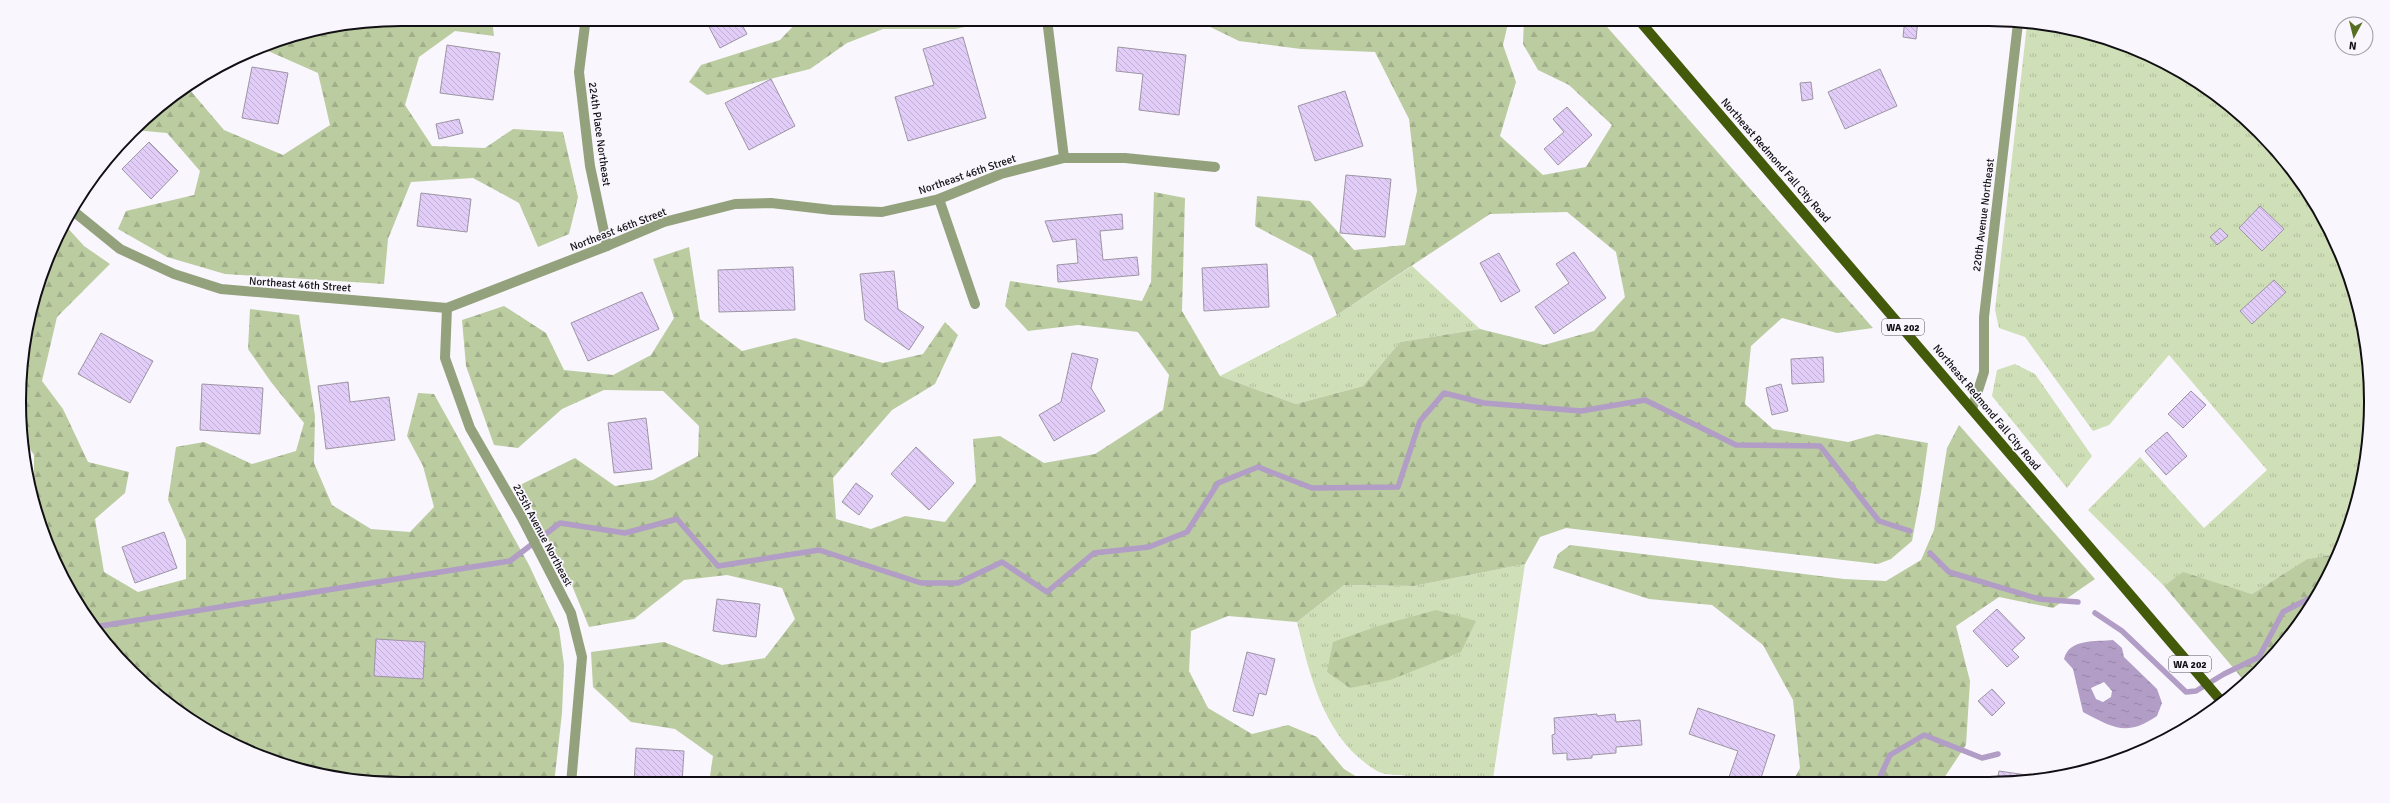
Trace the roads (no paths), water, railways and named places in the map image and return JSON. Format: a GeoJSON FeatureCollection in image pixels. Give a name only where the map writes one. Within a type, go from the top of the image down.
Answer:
{"type":"FeatureCollection","features":[{"type":"Feature","properties":{"kind":"main road","name":"Northeast Redmond Fall City Road"},"geometry":{"type":"LineString","coordinates":[[1644,26],[2219,698]]}},
{"type":"Feature","properties":{"kind":"street","name":"224th Place Northeast"},"geometry":{"type":"LineString","coordinates":[[584,26],[579,72],[590,166],[607,246]]}},
{"type":"Feature","properties":{"kind":"street"},"geometry":{"type":"LineString","coordinates":[[1048,26],[1064,158]]}},
{"type":"Feature","properties":{"kind":"street","name":"220th Avenue Northeast"},"geometry":{"type":"LineString","coordinates":[[1972,409],[1984,372],[1984,317],[2017,27]]}},
{"type":"Feature","properties":{"kind":"street","name":"Northeast 46th Street"},"geometry":{"type":"LineString","coordinates":[[76,214],[120,249],[174,274],[221,289],[447,308],[607,246],[664,222],[735,204],[771,203],[832,210],[882,212],[939,199],[1001,174],[1064,158],[1125,158],[1215,167]]}},
{"type":"Feature","properties":{"kind":"street"},"geometry":{"type":"LineString","coordinates":[[939,199],[975,304]]}},
{"type":"Feature","properties":{"kind":"street","name":"225th Avenue Northeast"},"geometry":{"type":"LineString","coordinates":[[447,308],[445,358],[470,428],[522,518],[571,613],[582,657],[573,777]]}},
{"type":"Feature","properties":{"kind":"water"},"geometry":{"type":"Polygon","coordinates":[[[2113,640],[2122,648],[2124,657],[2157,689],[2162,703],[2157,716],[2146,723],[2128,728],[2120,728],[2112,726],[2083,712],[2073,669],[2064,659],[2071,647],[2077,644],[2091,641],[2113,640]],[[2104,682],[2091,688],[2096,699],[2103,702],[2111,697],[2112,691],[2104,682]]]}},
{"type":"Feature","properties":{"kind":"waterway"},"geometry":{"type":"LineString","coordinates":[[101,626],[510,561],[560,523],[625,533],[677,519],[718,566],[819,550],[921,583],[958,583],[1002,562],[1047,592],[1094,553],[1149,547],[1187,532],[1218,483],[1258,467],[1312,488],[1398,487],[1420,421],[1444,393],[1484,403],[1581,411],[1645,400],[1736,445],[1820,446],[1879,521],[1910,531]]}},
{"type":"Feature","properties":{"kind":"waterway"},"geometry":{"type":"LineString","coordinates":[[1930,553],[1949,572],[2039,599],[2078,602]]}},
{"type":"Feature","properties":{"kind":"waterway"},"geometry":{"type":"LineString","coordinates":[[2095,613],[2122,631],[2186,692],[2196,691],[2224,674],[2259,657],[2283,612],[2308,599]]}},
{"type":"Feature","properties":{"kind":"waterway"},"geometry":{"type":"LineString","coordinates":[[1880,777],[1890,755],[1924,735],[1982,758],[1998,754]]}}]}
